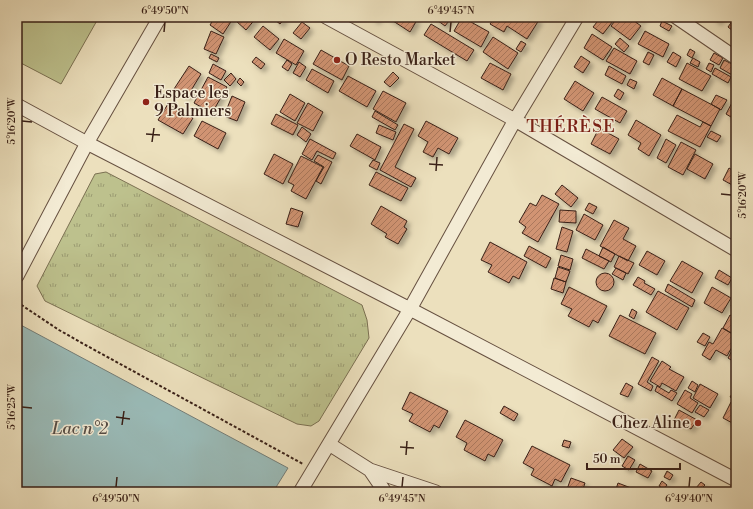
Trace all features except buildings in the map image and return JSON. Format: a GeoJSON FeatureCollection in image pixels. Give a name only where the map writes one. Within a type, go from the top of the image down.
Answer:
{"type":"FeatureCollection","features":[{"type":"Feature","properties":{"kind":"street"},"geometry":{"type":"LineString","coordinates":[[17,276],[87,143],[160,17]]}},
{"type":"Feature","properties":{"kind":"street"},"geometry":{"type":"LineString","coordinates":[[326,17],[515,120],[736,250]]}},
{"type":"Feature","properties":{"kind":"street"},"geometry":{"type":"LineString","coordinates":[[300,492],[410,309],[515,120],[577,17]]}},
{"type":"Feature","properties":{"kind":"street"},"geometry":{"type":"LineString","coordinates":[[676,17],[736,58]]}},
{"type":"Feature","properties":{"kind":"street"},"geometry":{"type":"LineString","coordinates":[[17,105],[87,143],[410,309],[736,480]]}},
{"type":"Feature","properties":{"kind":"street"},"geometry":{"type":"LineString","coordinates":[[329,444],[370,470],[436,492]]}},
{"type":"Feature","properties":{"kind":"street"},"geometry":{"type":"LineString","coordinates":[[370,470],[385,492]]}},
{"type":"Feature","properties":{"kind":"path"},"geometry":{"type":"LineString","coordinates":[[17,302],[80,342],[314,469]]}},
{"type":"Feature","properties":{"kind":"green space"},"geometry":{"type":"Polygon","coordinates":[[[17,17],[99,17],[61,84],[17,61],[17,17]]]}},
{"type":"Feature","properties":{"kind":"green space"},"geometry":{"type":"Polygon","coordinates":[[[106,172],[362,305],[367,320],[369,338],[319,421],[311,426],[297,424],[45,301],[37,286],[95,174],[106,172]]]}},
{"type":"Feature","properties":{"kind":"water","name":"Lac n°2"},"geometry":{"type":"Polygon","coordinates":[[[17,323],[288,468],[273,492],[17,492],[17,323]]]}},
{"type":"Feature","properties":{"kind":"place","name":"O Resto Market"},"geometry":{"type":"Point","coordinates":[337,60]}},
{"type":"Feature","properties":{"kind":"place","name":"Espace les 9 Palmiers"},"geometry":{"type":"Point","coordinates":[146,102]}},
{"type":"Feature","properties":{"kind":"place","name":"Chez Aline"},"geometry":{"type":"Point","coordinates":[698,423]}},
{"type":"Feature","properties":{"kind":"district","name":"THÉRÈSE"},"geometry":{"type":"Point","coordinates":[571,127]}}]}
